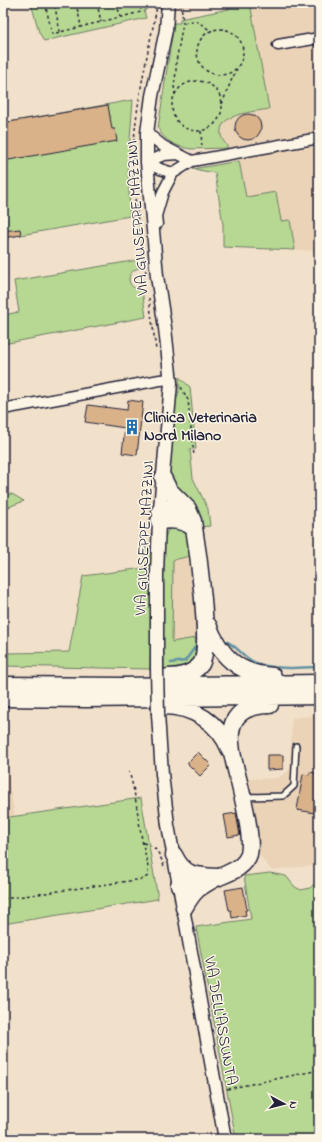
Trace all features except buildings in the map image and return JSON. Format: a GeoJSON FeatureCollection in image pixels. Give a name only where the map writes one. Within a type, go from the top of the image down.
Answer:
{"type":"FeatureCollection","features":[{"type":"Feature","properties":{"kind":"highway"},"geometry":{"type":"LineString","coordinates":[[122,686],[128,678],[176,677],[186,674],[201,663],[205,652],[205,616],[191,515],[188,509],[169,490],[163,478]]}},
{"type":"Feature","properties":{"kind":"highway"},"geometry":{"type":"LineString","coordinates":[[160,516],[174,506],[188,509]]}},
{"type":"Feature","properties":{"kind":"highway"},"geometry":{"type":"LineString","coordinates":[[160,516],[182,521],[194,528]]}},
{"type":"Feature","properties":{"kind":"highway"},"geometry":{"type":"LineString","coordinates":[[205,616],[212,635],[224,655],[237,666],[258,675],[310,677],[319,681]]}},
{"type":"Feature","properties":{"kind":"highway"},"geometry":{"type":"LineString","coordinates":[[3,685],[122,686],[319,681]]}},
{"type":"Feature","properties":{"kind":"highway"},"geometry":{"type":"LineString","coordinates":[[3,698],[86,699],[319,697]]}},
{"type":"Feature","properties":{"kind":"highway"},"geometry":{"type":"LineString","coordinates":[[184,908],[190,897],[198,889],[218,877],[240,867],[246,861],[249,854],[249,840],[242,797],[233,757],[231,735],[236,718],[240,712],[254,707],[305,703],[319,697]]}},
{"type":"Feature","properties":{"kind":"highway"},"geometry":{"type":"LineString","coordinates":[[86,699],[127,705],[167,706],[188,710],[208,720],[215,726],[226,741],[233,757]]}},
{"type":"Feature","properties":{"kind":"highway"},"geometry":{"type":"LineString","coordinates":[[174,855],[182,869],[183,878],[187,888],[198,889]]}},
{"type":"Feature","properties":{"kind":"highway"},"geometry":{"type":"LineString","coordinates":[[183,878],[218,877]]}},
{"type":"Feature","properties":{"kind":"street","name":"VIA GIUSEPPE MAZZINI"},"geometry":{"type":"LineString","coordinates":[[168,3],[166,30],[152,96],[147,132],[147,162],[157,276],[171,379],[160,516],[157,581],[157,669],[158,714],[163,788],[174,855]]}},
{"type":"Feature","properties":{"kind":"street"},"geometry":{"type":"LineString","coordinates":[[278,46],[319,38]]}},
{"type":"Feature","properties":{"kind":"street"},"geometry":{"type":"LineString","coordinates":[[147,132],[163,146],[197,160]]}},
{"type":"Feature","properties":{"kind":"street"},"geometry":{"type":"LineString","coordinates":[[157,276],[158,246],[156,216],[163,192],[173,173],[197,160],[319,138]]}},
{"type":"Feature","properties":{"kind":"street"},"geometry":{"type":"LineString","coordinates":[[147,162],[164,155],[180,153]]}},
{"type":"Feature","properties":{"kind":"street"},"geometry":{"type":"LineString","coordinates":[[147,162],[160,169],[173,173]]}},
{"type":"Feature","properties":{"kind":"street"},"geometry":{"type":"LineString","coordinates":[[3,409],[82,393],[171,379]]}},
{"type":"Feature","properties":{"kind":"street"},"geometry":{"type":"LineString","coordinates":[[183,878],[184,908]]}},
{"type":"Feature","properties":{"kind":"street","name":"VIA DELL'ASSUNTA"},"geometry":{"type":"LineString","coordinates":[[184,908],[225,1139]]}},
{"type":"Feature","properties":{"kind":"lane"},"geometry":{"type":"LineString","coordinates":[[242,797],[282,796],[294,786],[296,746]]}},
{"type":"Feature","properties":{"kind":"path"},"geometry":{"type":"LineString","coordinates":[[45,3],[52,34],[141,12],[140,3]]}},
{"type":"Feature","properties":{"kind":"path"},"geometry":{"type":"LineString","coordinates":[[60,32],[55,7],[72,3]]}},
{"type":"Feature","properties":{"kind":"path"},"geometry":{"type":"LineString","coordinates":[[76,3],[82,27]]}},
{"type":"Feature","properties":{"kind":"path"},"geometry":{"type":"LineString","coordinates":[[97,3],[101,22]]}},
{"type":"Feature","properties":{"kind":"path"},"geometry":{"type":"LineString","coordinates":[[117,3],[120,17]]}},
{"type":"Feature","properties":{"kind":"path"},"geometry":{"type":"LineString","coordinates":[[175,95],[174,85],[176,62],[183,23],[181,3]]}},
{"type":"Feature","properties":{"kind":"path"},"geometry":{"type":"LineString","coordinates":[[183,23],[192,20],[198,21],[204,27],[212,30]]}},
{"type":"Feature","properties":{"kind":"path"},"geometry":{"type":"LineString","coordinates":[[222,104],[220,95],[215,88],[207,83],[198,81],[189,82],[181,87],[175,95],[172,103],[173,113],[177,121],[183,127],[192,131],[201,131],[210,128],[217,122],[221,114],[222,104],[231,80],[242,62],[243,46],[234,34],[227,30],[212,30],[205,34],[197,47],[197,55],[203,69],[217,76],[232,73],[238,68]]}},
{"type":"Feature","properties":{"kind":"path"},"geometry":{"type":"LineString","coordinates":[[197,160],[201,131]]}},
{"type":"Feature","properties":{"kind":"path"},"geometry":{"type":"LineString","coordinates":[[149,294],[157,356]]}},
{"type":"Feature","properties":{"kind":"path"},"geometry":{"type":"LineString","coordinates":[[171,379],[180,385],[188,400],[194,456]]}},
{"type":"Feature","properties":{"kind":"path"},"geometry":{"type":"LineString","coordinates":[[3,898],[143,879],[148,876],[149,869],[133,784],[129,772]]}},
{"type":"Feature","properties":{"kind":"path"},"geometry":{"type":"LineString","coordinates":[[143,843],[152,845],[156,849],[166,873],[183,878]]}},
{"type":"Feature","properties":{"kind":"path"},"geometry":{"type":"LineString","coordinates":[[224,1090],[319,1070]]}},
{"type":"Feature","properties":{"kind":"shaded area"},"geometry":{"type":"Polygon","coordinates":[[[250,3],[319,3],[319,251],[295,250],[290,220],[281,222],[246,197],[239,161],[228,148],[220,135],[221,125],[232,116],[269,109],[250,3]]]}},
{"type":"Feature","properties":{"kind":"shaded area"},"geometry":{"type":"Polygon","coordinates":[[[190,556],[198,629],[195,638],[172,643],[173,560],[190,556]]]}},
{"type":"Feature","properties":{"kind":"shaded area"},"geometry":{"type":"Polygon","coordinates":[[[319,711],[319,865],[271,870],[260,856],[249,779],[278,778],[290,770],[292,718],[310,716],[319,711]]]}},
{"type":"Feature","properties":{"kind":"shaded area"},"geometry":{"type":"Polygon","coordinates":[[[3,752],[15,816],[3,818],[3,752]]]}},
{"type":"Feature","properties":{"kind":"green space"},"geometry":{"type":"Polygon","coordinates":[[[31,3],[147,3],[146,10],[144,11],[146,18],[44,41],[39,32],[31,3]]]}},
{"type":"Feature","properties":{"kind":"green space"},"geometry":{"type":"Polygon","coordinates":[[[228,3],[250,3],[269,109],[238,115],[225,122],[222,127],[221,136],[228,148],[191,149],[181,147],[167,140],[160,133],[158,128],[174,23],[180,23],[180,19],[229,9],[228,3]]]}},
{"type":"Feature","properties":{"kind":"green space"},"geometry":{"type":"Polygon","coordinates":[[[133,100],[128,165],[130,216],[3,238],[3,123],[133,100]]]}},
{"type":"Feature","properties":{"kind":"green space"},"geometry":{"type":"Polygon","coordinates":[[[239,161],[246,197],[276,192],[281,221],[290,220],[295,250],[223,247],[223,225],[215,173],[193,169],[239,161]]]}},
{"type":"Feature","properties":{"kind":"green space"},"geometry":{"type":"Polygon","coordinates":[[[138,260],[139,268],[131,273],[129,280],[133,287],[142,290],[146,317],[3,344],[3,315],[19,312],[14,281],[138,260]]]}},
{"type":"Feature","properties":{"kind":"green space"},"geometry":{"type":"Polygon","coordinates":[[[179,377],[190,387],[196,449],[190,449],[193,478],[208,509],[210,526],[199,527],[169,478],[173,412],[179,391],[179,377]]]}},
{"type":"Feature","properties":{"kind":"green space"},"geometry":{"type":"Polygon","coordinates":[[[8,413],[8,422],[3,440],[3,414],[8,413]]]}},
{"type":"Feature","properties":{"kind":"green space"},"geometry":{"type":"Polygon","coordinates":[[[12,494],[24,501],[3,509],[3,495],[12,494]]]}},
{"type":"Feature","properties":{"kind":"green space"},"geometry":{"type":"Polygon","coordinates":[[[172,527],[186,531],[190,556],[173,560],[172,642],[195,638],[201,639],[193,666],[164,675],[164,540],[168,530],[172,527]]]}},
{"type":"Feature","properties":{"kind":"green space"},"geometry":{"type":"Polygon","coordinates":[[[145,548],[152,548],[150,669],[3,666],[3,634],[6,653],[69,652],[83,576],[144,568],[145,548]]]}},
{"type":"Feature","properties":{"kind":"green space"},"geometry":{"type":"Polygon","coordinates":[[[141,798],[158,899],[3,924],[3,818],[141,798]]]}},
{"type":"Feature","properties":{"kind":"green space"},"geometry":{"type":"Polygon","coordinates":[[[270,873],[286,876],[295,887],[301,890],[310,888],[317,881],[319,883],[319,1139],[236,1139],[196,927],[251,919],[244,876],[270,873]]]}},
{"type":"Feature","properties":{"kind":"waterway"},"geometry":{"type":"LineString","coordinates":[[222,640],[227,641],[252,661],[259,664],[284,668],[319,667]]}},
{"type":"Feature","properties":{"kind":"waterway"},"geometry":{"type":"LineString","coordinates":[[171,663],[185,661],[198,643]]}},
{"type":"Feature","properties":{"kind":"place","name":"Clinica Veterinaria Nord Milano"},"geometry":{"type":"Point","coordinates":[132,427]}}]}
